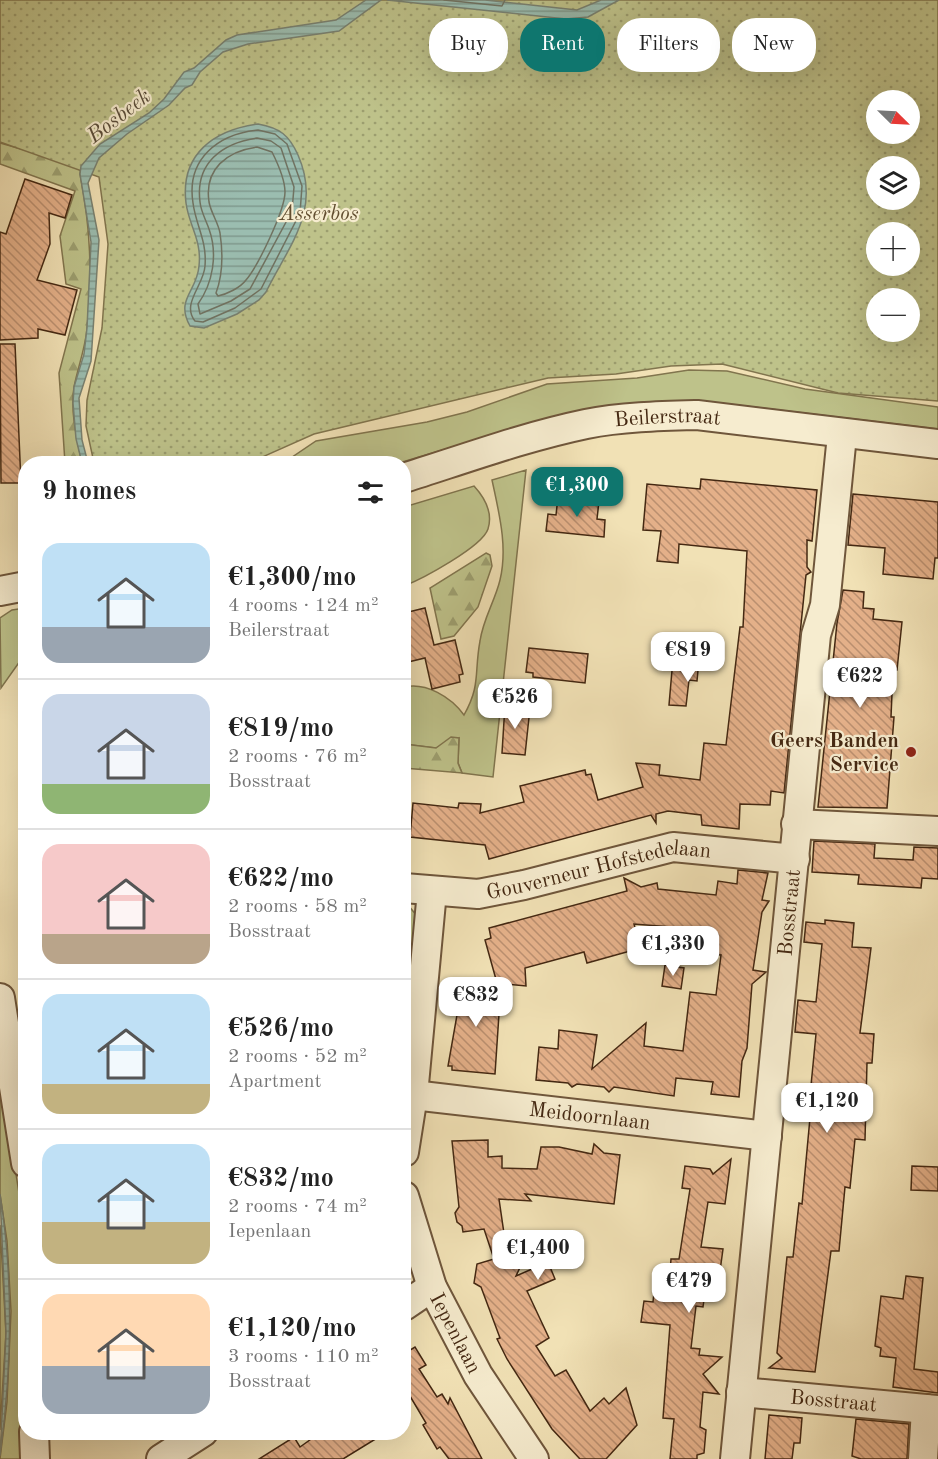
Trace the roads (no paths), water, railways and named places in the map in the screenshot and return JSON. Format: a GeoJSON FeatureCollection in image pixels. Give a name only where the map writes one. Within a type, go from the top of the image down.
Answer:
{"type":"FeatureCollection","features":[{"type":"Feature","properties":{"kind":"street","name":"Beilerstraat"},"geometry":{"type":"LineString","coordinates":[[411,476],[498,448],[587,424],[697,415],[843,435],[938,444]]}},
{"type":"Feature","properties":{"kind":"street","name":"Bosstraat"},"geometry":{"type":"LineString","coordinates":[[735,1459],[795,859],[796,824],[816,635],[825,605],[843,435]]}},
{"type":"Feature","properties":{"kind":"street"},"geometry":{"type":"LineString","coordinates":[[0,591],[18,588]]}},
{"type":"Feature","properties":{"kind":"street"},"geometry":{"type":"LineString","coordinates":[[796,824],[938,831]]}},
{"type":"Feature","properties":{"kind":"street","name":"Gouverneur Hofstedelaan"},"geometry":{"type":"LineString","coordinates":[[411,889],[477,894],[673,847],[795,859]]}},
{"type":"Feature","properties":{"kind":"street"},"geometry":{"type":"LineString","coordinates":[[411,1108],[432,891]]}},
{"type":"Feature","properties":{"kind":"street"},"geometry":{"type":"LineString","coordinates":[[0,998],[18,1112]]}},
{"type":"Feature","properties":{"kind":"street","name":"Meidoornlaan"},"geometry":{"type":"LineString","coordinates":[[413,1095],[767,1136]]}},
{"type":"Feature","properties":{"kind":"street","name":"Iepenlaan"},"geometry":{"type":"LineString","coordinates":[[411,1219],[432,1287],[478,1375],[534,1459]]}},
{"type":"Feature","properties":{"kind":"street"},"geometry":{"type":"LineString","coordinates":[[411,1301],[432,1287]]}},
{"type":"Feature","properties":{"kind":"street","name":"Bosstraat"},"geometry":{"type":"LineString","coordinates":[[741,1392],[932,1409],[922,1459]]}},
{"type":"Feature","properties":{"kind":"street"},"geometry":{"type":"LineString","coordinates":[[34,1440],[35,1459]]}},
{"type":"Feature","properties":{"kind":"street"},"geometry":{"type":"LineString","coordinates":[[161,1459],[191,1440]]}},
{"type":"Feature","properties":{"kind":"water"},"geometry":{"type":"Polygon","coordinates":[[[366,0],[381,0],[339,31],[248,44],[223,52],[200,72],[192,85],[185,88],[169,105],[127,134],[99,158],[88,183],[99,240],[91,361],[79,398],[82,440],[86,456],[80,456],[76,439],[73,403],[74,387],[84,354],[87,328],[91,242],[80,174],[81,166],[100,144],[149,113],[164,99],[184,72],[194,68],[226,40],[237,35],[336,20],[366,0]]]}},
{"type":"Feature","properties":{"kind":"water"},"geometry":{"type":"Polygon","coordinates":[[[387,0],[485,0],[577,10],[601,0],[619,0],[588,17],[557,18],[387,0]]]}},
{"type":"Feature","properties":{"kind":"water"},"geometry":{"type":"Polygon","coordinates":[[[258,124],[278,130],[291,142],[298,155],[306,193],[300,226],[266,292],[259,300],[237,314],[204,328],[190,326],[185,309],[197,275],[199,248],[186,203],[189,171],[203,147],[214,139],[227,132],[258,124]]]}},
{"type":"Feature","properties":{"kind":"water"},"geometry":{"type":"Polygon","coordinates":[[[0,1194],[8,1259],[10,1325],[7,1390],[0,1456],[6,1333],[0,1194]]]}},
{"type":"Feature","properties":{"kind":"place","name":"Geers Banden Service"},"geometry":{"type":"Point","coordinates":[911,752]}},
{"type":"Feature","properties":{"kind":"water label","name":"Bosbeek"},"geometry":{"type":"Point","coordinates":[118,115]}},
{"type":"Feature","properties":{"kind":"park label","name":"Asserbos"},"geometry":{"type":"Point","coordinates":[319,213]}}]}
